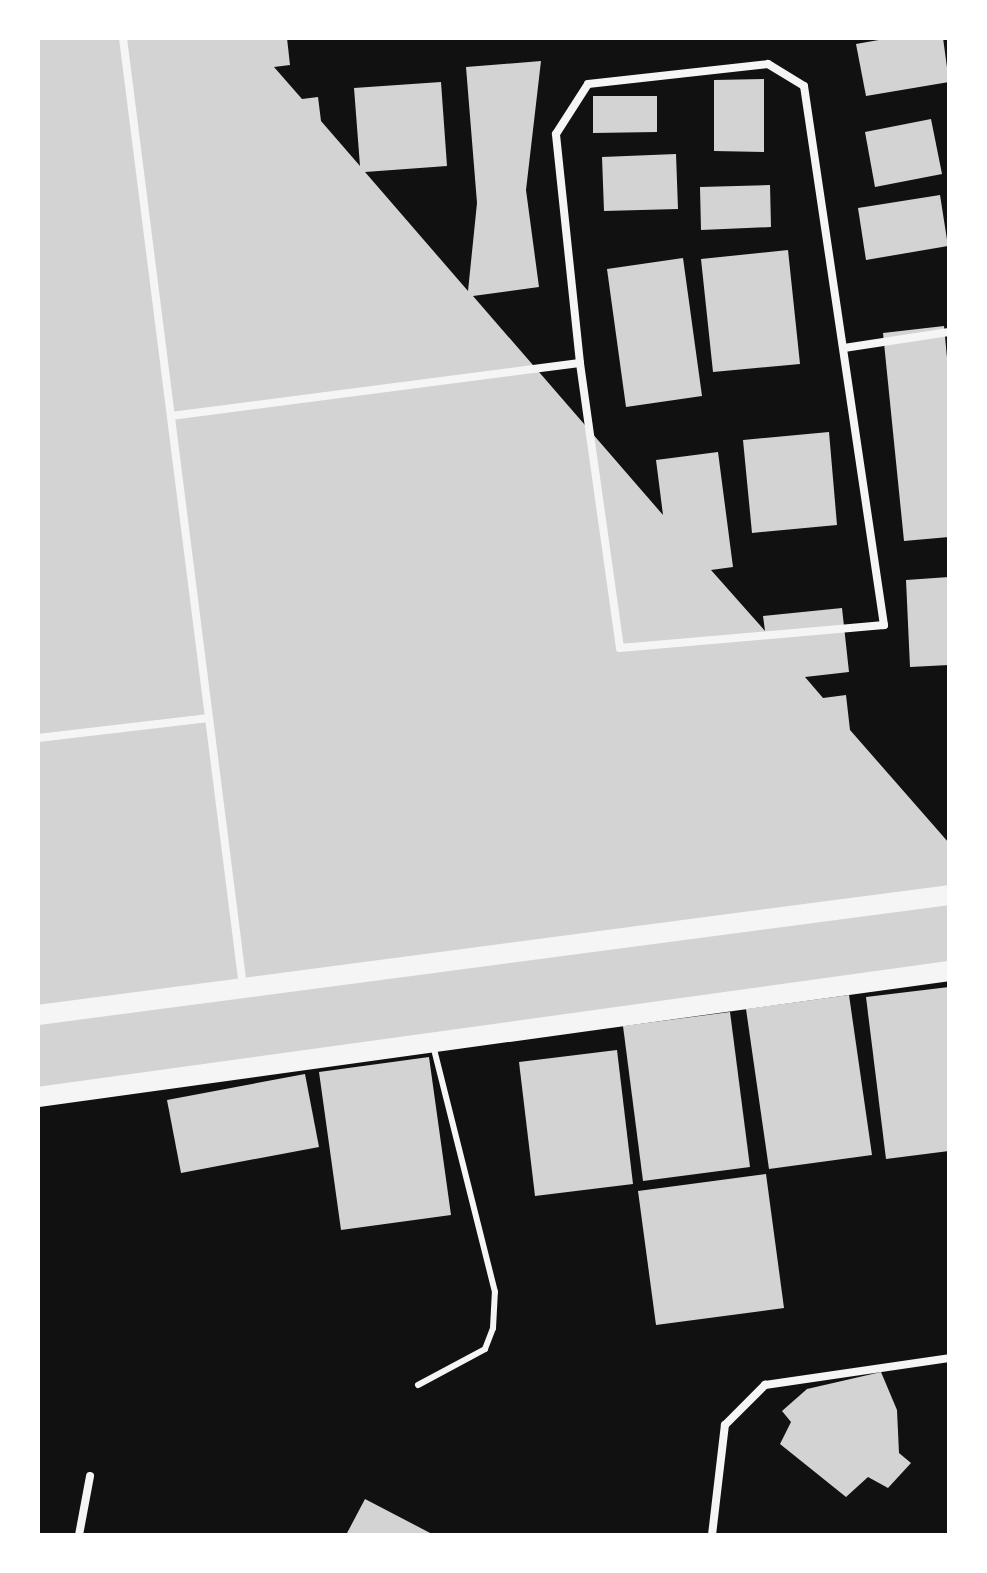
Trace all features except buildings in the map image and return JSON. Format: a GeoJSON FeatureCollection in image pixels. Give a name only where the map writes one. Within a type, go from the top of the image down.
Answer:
{"type":"FeatureCollection","features":[{"type":"Feature","properties":{"kind":"main road"},"geometry":{"type":"LineString","coordinates":[[38,1015],[949,895]]}},
{"type":"Feature","properties":{"kind":"main road"},"geometry":{"type":"LineString","coordinates":[[38,1097],[949,971]]}},
{"type":"Feature","properties":{"kind":"street"},"geometry":{"type":"LineString","coordinates":[[123,38],[243,988]]}},
{"type":"Feature","properties":{"kind":"street"},"geometry":{"type":"LineString","coordinates":[[768,64],[804,86],[844,348],[884,625],[620,648],[580,363],[556,134],[588,84],[768,64]]}},
{"type":"Feature","properties":{"kind":"street"},"geometry":{"type":"LineString","coordinates":[[844,348],[949,332]]}},
{"type":"Feature","properties":{"kind":"street"},"geometry":{"type":"LineString","coordinates":[[171,416],[580,363]]}},
{"type":"Feature","properties":{"kind":"street"},"geometry":{"type":"LineString","coordinates":[[38,738],[209,718]]}},
{"type":"Feature","properties":{"kind":"street"},"geometry":{"type":"LineString","coordinates":[[712,1535],[725,1425],[765,1385],[949,1358]]}},
{"type":"Feature","properties":{"kind":"street"},"geometry":{"type":"LineString","coordinates":[[79,1535],[90,1476]]}},
{"type":"Feature","properties":{"kind":"lane"},"geometry":{"type":"LineString","coordinates":[[418,1385],[485,1349],[494,1316],[495,1292],[432,1042]]}}]}
